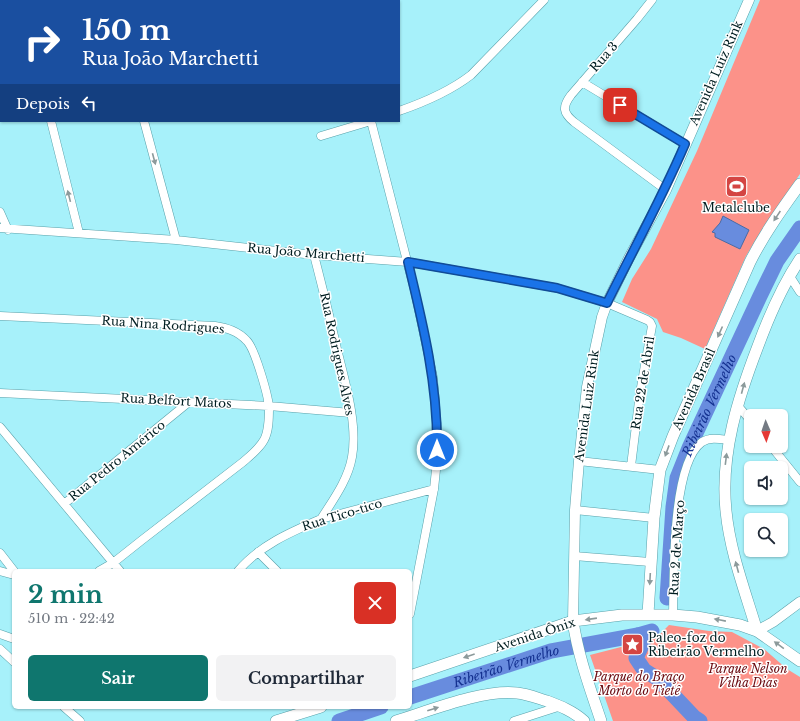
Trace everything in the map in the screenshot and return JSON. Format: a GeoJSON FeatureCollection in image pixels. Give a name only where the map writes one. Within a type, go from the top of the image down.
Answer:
{"type":"FeatureCollection","features":[{"type":"Feature","properties":{"kind":"main road","name":"Avenida Brasil"},"geometry":{"type":"LineString","coordinates":[[648,614],[650,562],[660,470],[673,436],[750,262],[764,237],[800,184]]}},
{"type":"Feature","properties":{"kind":"main road"},"geometry":{"type":"LineString","coordinates":[[800,259],[789,275],[766,324],[745,382],[729,440],[724,478],[726,512],[731,543],[737,569],[757,631],[800,661]]}},
{"type":"Feature","properties":{"kind":"main road","name":"Avenida Ônix"},"geometry":{"type":"LineString","coordinates":[[412,675],[573,621],[622,615],[673,615],[740,624],[757,631]]}},
{"type":"Feature","properties":{"kind":"main road","name":"Avenida Luiz Rink"},"geometry":{"type":"LineString","coordinates":[[573,621],[575,639],[601,721]]}},
{"type":"Feature","properties":{"kind":"main road"},"geometry":{"type":"LineString","coordinates":[[396,721],[469,698],[503,693],[527,694],[561,706],[576,714],[584,721]]}},
{"type":"Feature","properties":{"kind":"main road"},"geometry":{"type":"LineString","coordinates":[[276,721],[315,709]]}},
{"type":"Feature","properties":{"kind":"street"},"geometry":{"type":"LineString","coordinates":[[400,111],[429,100],[460,84],[471,75],[544,0]]}},
{"type":"Feature","properties":{"kind":"street","name":"Rua 3"},"geometry":{"type":"LineString","coordinates":[[652,0],[566,102],[565,112],[568,117],[666,190]]}},
{"type":"Feature","properties":{"kind":"street","name":"Avenida Luiz Rink"},"geometry":{"type":"LineString","coordinates":[[573,621],[574,556],[579,461],[587,387],[602,317],[607,303],[629,258],[666,190],[749,0]]}},
{"type":"Feature","properties":{"kind":"street"},"geometry":{"type":"LineString","coordinates":[[582,82],[685,144]]}},
{"type":"Feature","properties":{"kind":"street"},"geometry":{"type":"LineString","coordinates":[[51,122],[79,234]]}},
{"type":"Feature","properties":{"kind":"street"},"geometry":{"type":"LineString","coordinates":[[144,122],[176,240]]}},
{"type":"Feature","properties":{"kind":"street"},"geometry":{"type":"LineString","coordinates":[[321,136],[368,122]]}},
{"type":"Feature","properties":{"kind":"street"},"geometry":{"type":"LineString","coordinates":[[371,122],[408,262],[433,377],[437,427],[437,460],[434,489],[412,604]]}},
{"type":"Feature","properties":{"kind":"street"},"geometry":{"type":"LineString","coordinates":[[0,212],[4,229]]}},
{"type":"Feature","properties":{"kind":"street","name":"Rua João Marchetti"},"geometry":{"type":"LineString","coordinates":[[4,229],[176,240],[314,255],[408,262],[557,288],[607,303]]}},
{"type":"Feature","properties":{"kind":"street","name":"Rua Rodrigues Alves"},"geometry":{"type":"LineString","coordinates":[[314,255],[344,377],[351,413],[353,443],[350,465],[340,488],[321,519]]}},
{"type":"Feature","properties":{"kind":"street"},"geometry":{"type":"LineString","coordinates":[[789,275],[800,292]]}},
{"type":"Feature","properties":{"kind":"street","name":"Rua 22 de Abril"},"geometry":{"type":"LineString","coordinates":[[607,303],[646,320],[652,326],[640,393],[631,466]]}},
{"type":"Feature","properties":{"kind":"street","name":"Rua Nina Rodrigues"},"geometry":{"type":"LineString","coordinates":[[0,316],[204,325],[232,330],[244,337],[252,348],[269,406],[267,431],[263,442],[255,451],[113,563],[102,569]]}},
{"type":"Feature","properties":{"kind":"street","name":"Rua Belfort Matos"},"geometry":{"type":"LineString","coordinates":[[0,393],[269,406],[351,413]]}},
{"type":"Feature","properties":{"kind":"street","name":"Rua Pedro Américo"},"geometry":{"type":"LineString","coordinates":[[64,504],[189,402]]}},
{"type":"Feature","properties":{"kind":"street"},"geometry":{"type":"LineString","coordinates":[[738,406],[744,413]]}},
{"type":"Feature","properties":{"kind":"street"},"geometry":{"type":"LineString","coordinates":[[0,427],[118,569]]}},
{"type":"Feature","properties":{"kind":"street","name":"Rua 2 de Março"},"geometry":{"type":"LineString","coordinates":[[673,615],[676,521],[680,496],[689,460],[698,445],[706,440],[714,438],[729,440]]}},
{"type":"Feature","properties":{"kind":"street"},"geometry":{"type":"LineString","coordinates":[[777,453],[800,482]]}},
{"type":"Feature","properties":{"kind":"street"},"geometry":{"type":"LineString","coordinates":[[579,461],[660,470]]}},
{"type":"Feature","properties":{"kind":"street","name":"Rua Tico-tico"},"geometry":{"type":"LineString","coordinates":[[240,569],[258,552],[276,539],[321,519],[434,489]]}},
{"type":"Feature","properties":{"kind":"street"},"geometry":{"type":"LineString","coordinates":[[576,510],[654,518]]}},
{"type":"Feature","properties":{"kind":"street"},"geometry":{"type":"LineString","coordinates":[[258,552],[275,569]]}},
{"type":"Feature","properties":{"kind":"street"},"geometry":{"type":"LineString","coordinates":[[0,553],[12,569]]}},
{"type":"Feature","properties":{"kind":"street"},"geometry":{"type":"LineString","coordinates":[[574,556],[650,562]]}},
{"type":"Feature","properties":{"kind":"street"},"geometry":{"type":"LineString","coordinates":[[0,571],[12,574]]}},
{"type":"Feature","properties":{"kind":"street"},"geometry":{"type":"LineString","coordinates":[[757,631],[800,602]]}},
{"type":"Feature","properties":{"kind":"street"},"geometry":{"type":"LineString","coordinates":[[0,634],[12,638]]}},
{"type":"Feature","properties":{"kind":"street"},"geometry":{"type":"LineString","coordinates":[[0,650],[12,660]]}},
{"type":"Feature","properties":{"kind":"street"},"geometry":{"type":"LineString","coordinates":[[514,721],[561,706]]}},
{"type":"Feature","properties":{"kind":"street"},"geometry":{"type":"LineString","coordinates":[[66,709],[80,721]]}},
{"type":"Feature","properties":{"kind":"green space","name":"Metalclube"},"geometry":{"type":"Polygon","coordinates":[[[760,0],[800,0],[800,174],[764,226],[746,256],[705,349],[663,332],[657,319],[622,302],[632,279],[651,249],[697,151],[760,0]]]}},
{"type":"Feature","properties":{"kind":"green space"},"geometry":{"type":"Polygon","coordinates":[[[669,625],[709,631],[732,632],[764,649],[787,669],[800,677],[800,721],[613,721],[590,655],[656,638],[669,625]]]}},
{"type":"Feature","properties":{"kind":"water"},"geometry":{"type":"Polygon","coordinates":[[[723,216],[749,230],[740,249],[715,237],[715,233],[712,232],[720,223],[723,216]]]}},
{"type":"Feature","properties":{"kind":"waterway","name":"Ribeirão Vermelho"},"geometry":{"type":"LineString","coordinates":[[667,598],[673,507],[677,478],[689,448],[777,261],[800,228]]}},
{"type":"Feature","properties":{"kind":"waterway","name":"Ribeirão Vermelho"},"geometry":{"type":"LineString","coordinates":[[412,696],[551,651],[638,635],[652,631]]}},
{"type":"Feature","properties":{"kind":"waterway"},"geometry":{"type":"LineString","coordinates":[[638,635],[643,643],[636,658],[644,670],[658,679],[694,717],[700,721]]}},
{"type":"Feature","properties":{"kind":"waterway","name":"Ribeirão Vermelho"},"geometry":{"type":"LineString","coordinates":[[339,721],[375,709]]}},
{"type":"Feature","properties":{"kind":"place","name":"Metalclube"},"geometry":{"type":"Point","coordinates":[736,187]}},
{"type":"Feature","properties":{"kind":"place","name":"Paleo-foz do Ribeirão Vermelho"},"geometry":{"type":"Point","coordinates":[632,645]}},
{"type":"Feature","properties":{"kind":"route"},"geometry":{"type":"LineString","coordinates":[[437,450],[437,427],[433,377],[408,262],[557,288],[578,293],[607,303],[629,258],[666,190],[685,144],[620,105]]}},
{"type":"Feature","properties":{"kind":"park label","name":"Parque Nelson Vilha Dias"},"geometry":{"type":"Point","coordinates":[748,676]}},
{"type":"Feature","properties":{"kind":"park label","name":"Parque do Braço Morto do Tietê"},"geometry":{"type":"Point","coordinates":[639,684]}}]}
